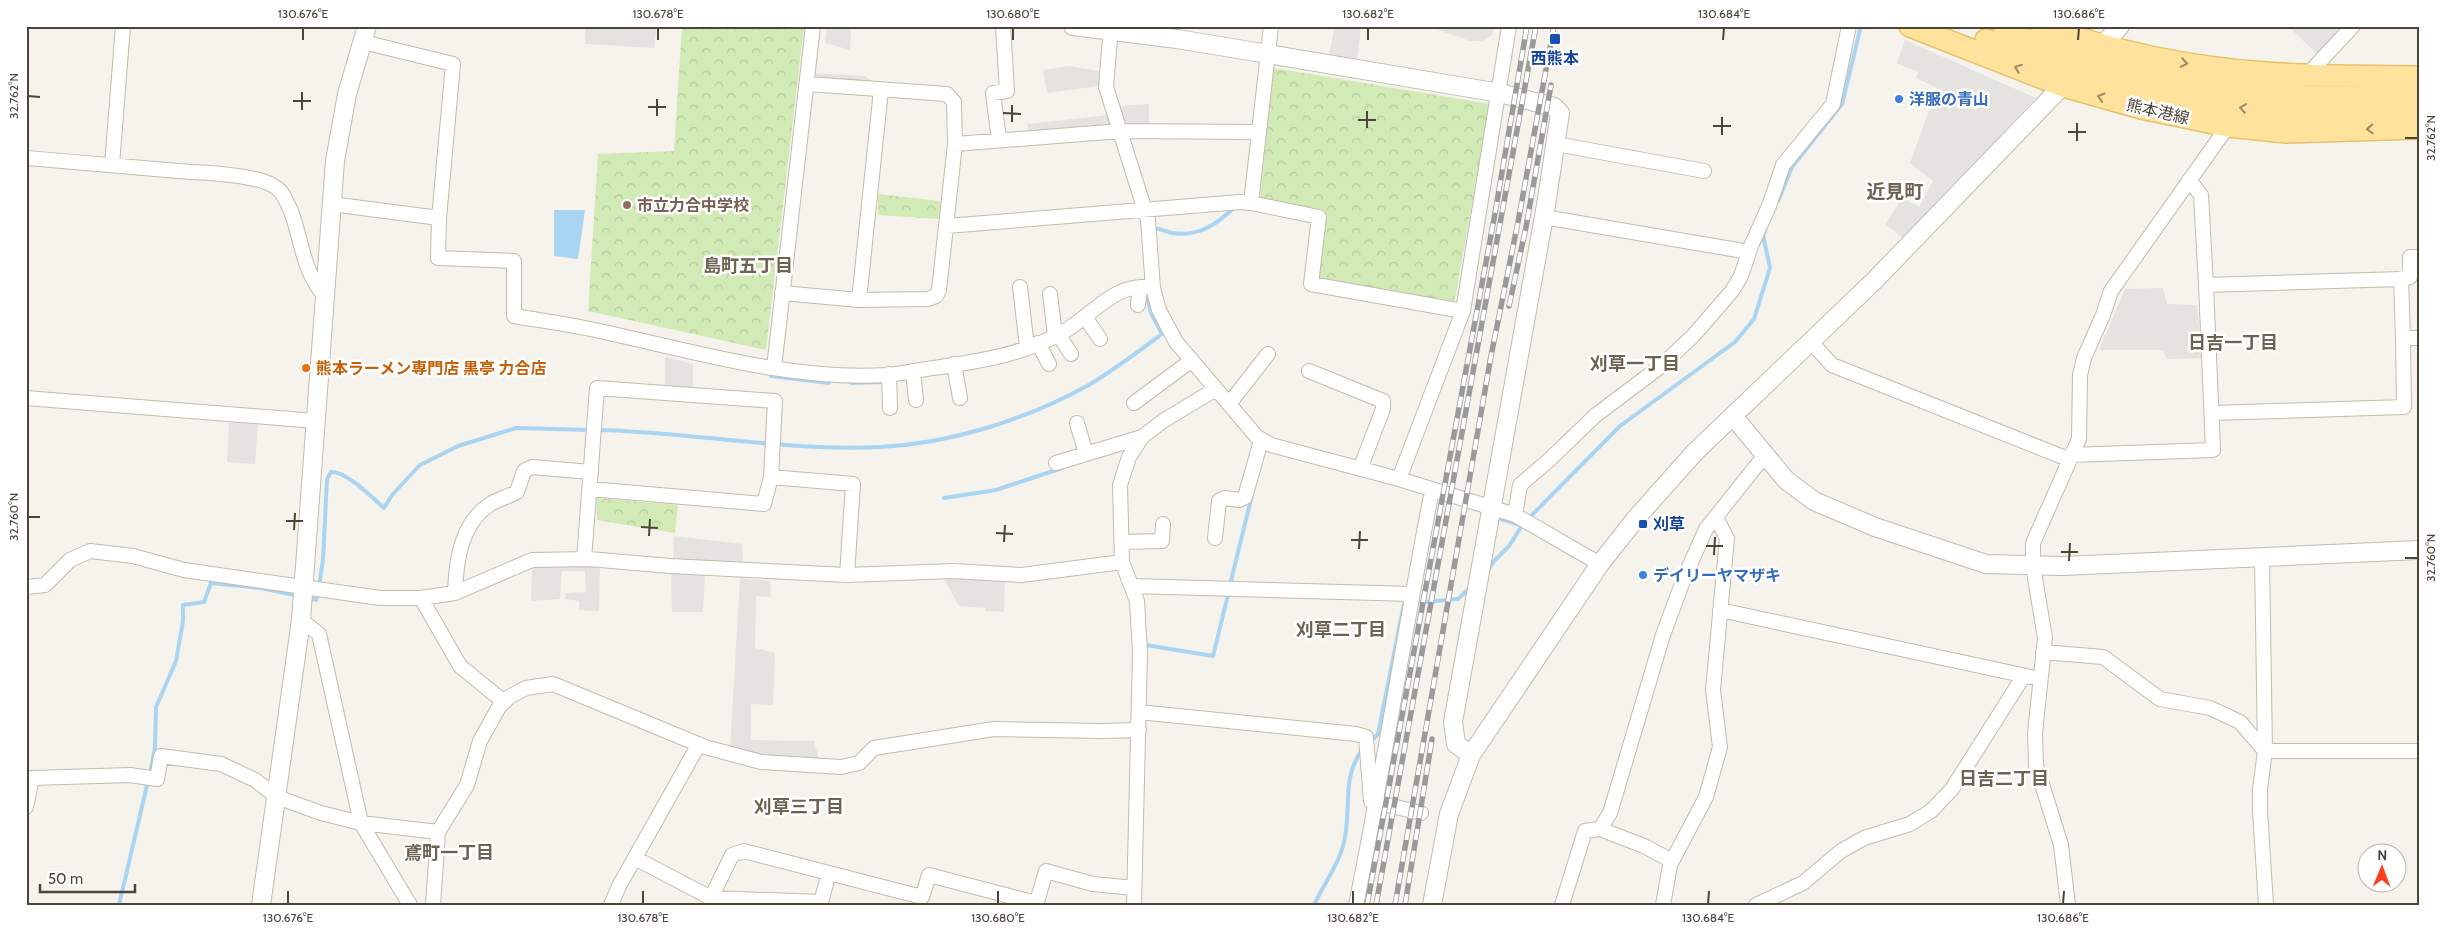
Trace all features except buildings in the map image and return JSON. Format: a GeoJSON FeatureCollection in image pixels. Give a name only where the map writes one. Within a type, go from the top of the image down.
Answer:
{"type":"FeatureCollection","features":[{"type":"Feature","properties":{"kind":"main road","name":"熊本港線"},"geometry":{"type":"LineString","coordinates":[[1910,26],[2083,66],[2264,93],[2347,97],[2419,96]]}},
{"type":"Feature","properties":{"kind":"main road","name":"熊本港線"},"geometry":{"type":"LineString","coordinates":[[1949,26],[2083,66],[2208,67],[2307,75],[2419,77]]}},
{"type":"Feature","properties":{"kind":"main road","name":"熊本港線"},"geometry":{"type":"LineString","coordinates":[[1983,26],[2144,91],[2262,110],[2319,114],[2419,113]]}},
{"type":"Feature","properties":{"kind":"main road","name":"熊本港線"},"geometry":{"type":"LineString","coordinates":[[2042,26],[2083,66],[2141,108],[2228,126],[2286,132],[2419,128]]}},
{"type":"Feature","properties":{"kind":"street"},"geometry":{"type":"LineString","coordinates":[[112,165],[123,26]]}},
{"type":"Feature","properties":{"kind":"street"},"geometry":{"type":"LineString","coordinates":[[774,368],[808,84],[813,26]]}},
{"type":"Feature","properties":{"kind":"street"},"geometry":{"type":"LineString","coordinates":[[999,140],[993,93],[1007,91],[1004,26]]}},
{"type":"Feature","properties":{"kind":"street"},"geometry":{"type":"LineString","coordinates":[[1073,26],[1110,28],[1500,93],[1554,107],[1560,113],[1544,217],[1490,507],[1453,722],[1456,744],[1471,755]]}},
{"type":"Feature","properties":{"kind":"street"},"geometry":{"type":"LineString","coordinates":[[1251,203],[1271,26]]}},
{"type":"Feature","properties":{"kind":"street"},"geometry":{"type":"LineString","coordinates":[[1400,479],[1463,311],[1500,93],[1509,26]]}},
{"type":"Feature","properties":{"kind":"street"},"geometry":{"type":"LineString","coordinates":[[1515,515],[1520,485],[1596,415],[1661,366],[1693,336],[1732,291],[1741,276],[1783,165],[1833,104],[1849,26]]}},
{"type":"Feature","properties":{"kind":"street"},"geometry":{"type":"LineString","coordinates":[[1432,905],[1448,814],[1471,755],[1600,564],[1637,516],[1695,452],[1874,281],[2120,26]]}},
{"type":"Feature","properties":{"kind":"street"},"geometry":{"type":"LineString","coordinates":[[2307,75],[2353,26]]}},
{"type":"Feature","properties":{"kind":"street"},"geometry":{"type":"LineString","coordinates":[[1110,28],[1106,87],[1148,220],[1147,287],[1138,305]]}},
{"type":"Feature","properties":{"kind":"street"},"geometry":{"type":"LineString","coordinates":[[261,905],[301,620],[331,204],[347,94],[365,34],[453,64],[439,218],[438,258],[514,261],[514,316],[584,328],[693,353],[806,373],[889,374],[983,360],[1033,345],[1057,335],[1085,317],[1119,291],[1147,287]]}},
{"type":"Feature","properties":{"kind":"street"},"geometry":{"type":"LineString","coordinates":[[782,293],[859,300],[928,299],[936,296],[939,290],[947,226],[955,144],[954,102],[947,94],[808,84]]}},
{"type":"Feature","properties":{"kind":"street"},"geometry":{"type":"LineString","coordinates":[[859,300],[881,90]]}},
{"type":"Feature","properties":{"kind":"street"},"geometry":{"type":"LineString","coordinates":[[2068,905],[2061,845],[2036,765],[2035,732],[2039,677],[2045,638],[2033,566],[2033,543],[2069,457],[2079,439],[2080,375],[2084,358],[2103,315],[2111,291],[2228,126]]}},
{"type":"Feature","properties":{"kind":"street"},"geometry":{"type":"LineString","coordinates":[[955,144],[1121,131],[1258,132]]}},
{"type":"Feature","properties":{"kind":"street"},"geometry":{"type":"LineString","coordinates":[[1556,144],[1704,171]]}},
{"type":"Feature","properties":{"kind":"street"},"geometry":{"type":"LineString","coordinates":[[26,158],[254,178],[279,190],[291,209],[304,263],[315,286],[325,296]]}},
{"type":"Feature","properties":{"kind":"street"},"geometry":{"type":"LineString","coordinates":[[1811,342],[1832,365],[2069,457],[2213,450],[2201,195],[2189,180]]}},
{"type":"Feature","properties":{"kind":"street"},"geometry":{"type":"LineString","coordinates":[[947,226],[1145,208],[1240,202],[1251,203],[1319,217],[1311,284],[1463,311]]}},
{"type":"Feature","properties":{"kind":"street"},"geometry":{"type":"LineString","coordinates":[[331,204],[439,218]]}},
{"type":"Feature","properties":{"kind":"street"},"geometry":{"type":"LineString","coordinates":[[1544,217],[1749,252]]}},
{"type":"Feature","properties":{"kind":"street"},"geometry":{"type":"LineString","coordinates":[[2206,285],[2410,278],[2410,257],[2419,257]]}},
{"type":"Feature","properties":{"kind":"street"},"geometry":{"type":"LineString","coordinates":[[2212,413],[2404,407],[2401,279],[2398,279]]}},
{"type":"Feature","properties":{"kind":"street"},"geometry":{"type":"LineString","coordinates":[[1020,287],[1033,345],[1049,364]]}},
{"type":"Feature","properties":{"kind":"street"},"geometry":{"type":"LineString","coordinates":[[1147,287],[1176,342],[1261,441],[1400,479],[1515,515],[1600,564]]}},
{"type":"Feature","properties":{"kind":"street"},"geometry":{"type":"LineString","coordinates":[[1050,294],[1057,335],[1071,354]]}},
{"type":"Feature","properties":{"kind":"street"},"geometry":{"type":"LineString","coordinates":[[1085,317],[1100,339]]}},
{"type":"Feature","properties":{"kind":"street"},"geometry":{"type":"LineString","coordinates":[[2403,338],[2419,338]]}},
{"type":"Feature","properties":{"kind":"street"},"geometry":{"type":"LineString","coordinates":[[1229,404],[1268,354]]}},
{"type":"Feature","properties":{"kind":"street"},"geometry":{"type":"LineString","coordinates":[[1134,403],[1192,360]]}},
{"type":"Feature","properties":{"kind":"street"},"geometry":{"type":"LineString","coordinates":[[954,364],[960,398]]}},
{"type":"Feature","properties":{"kind":"street"},"geometry":{"type":"LineString","coordinates":[[913,371],[916,400]]}},
{"type":"Feature","properties":{"kind":"street"},"geometry":{"type":"LineString","coordinates":[[1309,371],[1383,401],[1383,409],[1360,469]]}},
{"type":"Feature","properties":{"kind":"street"},"geometry":{"type":"LineString","coordinates":[[889,374],[890,408]]}},
{"type":"Feature","properties":{"kind":"street"},"geometry":{"type":"LineString","coordinates":[[584,559],[597,388],[775,401],[771,477],[764,504],[590,489]]}},
{"type":"Feature","properties":{"kind":"street"},"geometry":{"type":"LineString","coordinates":[[1056,463],[1142,437],[1163,421],[1216,389]]}},
{"type":"Feature","properties":{"kind":"street"},"geometry":{"type":"LineString","coordinates":[[26,398],[316,420]]}},
{"type":"Feature","properties":{"kind":"street"},"geometry":{"type":"LineString","coordinates":[[1733,416],[1786,480],[1814,501],[1875,527],[1986,564],[2033,566],[2419,550]]}},
{"type":"Feature","properties":{"kind":"street"},"geometry":{"type":"LineString","coordinates":[[1077,423],[1086,454]]}},
{"type":"Feature","properties":{"kind":"street"},"geometry":{"type":"LineString","coordinates":[[1134,905],[1139,712],[1139,628],[1136,601],[1122,562],[1120,498],[1123,472],[1142,437]]}},
{"type":"Feature","properties":{"kind":"street"},"geometry":{"type":"LineString","coordinates":[[1215,538],[1219,502],[1225,498],[1239,500],[1244,497],[1261,441]]}},
{"type":"Feature","properties":{"kind":"street"},"geometry":{"type":"LineString","coordinates":[[1600,829],[1610,812],[1663,635],[1684,578],[1706,529],[1765,455]]}},
{"type":"Feature","properties":{"kind":"street"},"geometry":{"type":"LineString","coordinates":[[455,592],[456,572],[463,539],[478,516],[491,504],[517,492],[524,471],[532,467],[591,472]]}},
{"type":"Feature","properties":{"kind":"street"},"geometry":{"type":"LineString","coordinates":[[771,477],[853,484],[846,575]]}},
{"type":"Feature","properties":{"kind":"street"},"geometry":{"type":"LineString","coordinates":[[1356,905],[1377,804],[1412,594],[1432,490]]}},
{"type":"Feature","properties":{"kind":"street"},"geometry":{"type":"LineString","coordinates":[[1663,905],[1672,861],[1706,797],[1720,747],[1713,690],[1727,538],[1716,518]]}},
{"type":"Feature","properties":{"kind":"street"},"geometry":{"type":"LineString","coordinates":[[1121,542],[1162,541],[1163,524]]}},
{"type":"Feature","properties":{"kind":"street"},"geometry":{"type":"LineString","coordinates":[[26,588],[46,585],[70,560],[90,552],[133,556],[184,570],[380,598],[421,598],[455,592],[529,561],[584,559],[670,566],[846,575],[953,571],[1022,575],[1122,562]]}},
{"type":"Feature","properties":{"kind":"street"},"geometry":{"type":"LineString","coordinates":[[2262,558],[2265,752],[2260,789],[2260,811],[2266,905]]}},
{"type":"Feature","properties":{"kind":"street"},"geometry":{"type":"LineString","coordinates":[[1132,586],[1412,594]]}},
{"type":"Feature","properties":{"kind":"street"},"geometry":{"type":"LineString","coordinates":[[421,598],[460,666],[504,702]]}},
{"type":"Feature","properties":{"kind":"street"},"geometry":{"type":"LineString","coordinates":[[1720,610],[2023,677],[2039,677]]}},
{"type":"Feature","properties":{"kind":"street"},"geometry":{"type":"LineString","coordinates":[[301,620],[320,634],[361,823],[410,905]]}},
{"type":"Feature","properties":{"kind":"street"},"geometry":{"type":"LineString","coordinates":[[2042,652],[2103,657],[2160,699],[2210,708],[2240,722],[2265,752]]}},
{"type":"Feature","properties":{"kind":"street"},"geometry":{"type":"LineString","coordinates":[[1756,905],[1804,883],[1841,852],[1864,838],[1910,824],[1931,811],[1952,789],[2023,677]]}},
{"type":"Feature","properties":{"kind":"street"},"geometry":{"type":"LineString","coordinates":[[433,905],[438,832],[467,785],[480,741],[499,707],[526,688],[553,684],[699,744],[761,762],[841,767],[858,763],[874,748],[994,729],[1138,730]]}},
{"type":"Feature","properties":{"kind":"street"},"geometry":{"type":"LineString","coordinates":[[1139,712],[1356,734],[1366,737],[1371,801],[1377,804],[1421,813]]}},
{"type":"Feature","properties":{"kind":"street"},"geometry":{"type":"LineString","coordinates":[[611,905],[699,744]]}},
{"type":"Feature","properties":{"kind":"street"},"geometry":{"type":"LineString","coordinates":[[2265,752],[2419,751]]}},
{"type":"Feature","properties":{"kind":"street"},"geometry":{"type":"LineString","coordinates":[[26,807],[32,778],[130,775],[158,779],[161,756],[221,764],[255,780],[277,797],[361,823],[438,832]]}},
{"type":"Feature","properties":{"kind":"street"},"geometry":{"type":"LineString","coordinates":[[1562,905],[1584,831],[1600,829],[1644,846],[1672,861]]}},
{"type":"Feature","properties":{"kind":"street"},"geometry":{"type":"LineString","coordinates":[[711,898],[732,855],[744,851],[829,873],[921,901],[929,875],[1036,904],[1046,871],[1093,884],[1134,888]]}},
{"type":"Feature","properties":{"kind":"street"},"geometry":{"type":"LineString","coordinates":[[635,858],[711,898],[821,902],[829,873]]}},
{"type":"Feature","properties":{"kind":"green space"},"geometry":{"type":"Polygon","coordinates":[[[682,26],[804,26],[766,350],[588,311],[598,154],[674,151],[682,26]]]}},
{"type":"Feature","properties":{"kind":"green space"},"geometry":{"type":"Polygon","coordinates":[[[1274,68],[1490,104],[1454,304],[1314,282],[1324,210],[1260,197],[1274,68]]]}},
{"type":"Feature","properties":{"kind":"green space"},"geometry":{"type":"Polygon","coordinates":[[[878,194],[940,201],[939,219],[878,215],[878,194]]]}},
{"type":"Feature","properties":{"kind":"green space"},"geometry":{"type":"Polygon","coordinates":[[[596,498],[678,505],[675,533],[597,520],[596,498]]]}},
{"type":"Feature","properties":{"kind":"shaded area"},"geometry":{"type":"Polygon","coordinates":[[[576,26],[657,26],[654,48],[585,44],[585,27],[576,26]]]}},
{"type":"Feature","properties":{"kind":"shaded area"},"geometry":{"type":"Polygon","coordinates":[[[827,26],[851,26],[850,50],[825,43],[827,26]]]}},
{"type":"Feature","properties":{"kind":"shaded area"},"geometry":{"type":"Polygon","coordinates":[[[1335,26],[1361,28],[1357,59],[1329,54],[1335,26]]]}},
{"type":"Feature","properties":{"kind":"shaded area"},"geometry":{"type":"Polygon","coordinates":[[[1427,26],[1494,26],[1492,35],[1482,41],[1470,41],[1427,26]]]}},
{"type":"Feature","properties":{"kind":"shaded area"},"geometry":{"type":"Polygon","coordinates":[[[2288,26],[2346,26],[2320,57],[2288,26]]]}},
{"type":"Feature","properties":{"kind":"shaded area"},"geometry":{"type":"Polygon","coordinates":[[[1905,40],[2036,98],[1905,240],[1885,224],[1902,198],[1919,207],[1933,181],[1910,163],[1937,88],[1916,78],[1918,72],[1897,63],[1905,40]]]}},
{"type":"Feature","properties":{"kind":"shaded area"},"geometry":{"type":"Polygon","coordinates":[[[1069,66],[1100,71],[1099,86],[1047,93],[1043,70],[1069,66]]]}},
{"type":"Feature","properties":{"kind":"shaded area"},"geometry":{"type":"Polygon","coordinates":[[[816,73],[866,76],[872,83],[817,80],[816,73]]]}},
{"type":"Feature","properties":{"kind":"shaded area"},"geometry":{"type":"Polygon","coordinates":[[[1149,104],[1149,125],[1126,124],[1119,106],[1149,104]]]}},
{"type":"Feature","properties":{"kind":"shaded area"},"geometry":{"type":"Polygon","coordinates":[[[1108,115],[1114,132],[1029,133],[1027,124],[1108,115]]]}},
{"type":"Feature","properties":{"kind":"shaded area"},"geometry":{"type":"Polygon","coordinates":[[[2163,288],[2167,304],[2197,305],[2202,358],[2167,359],[2163,350],[2099,350],[2125,289],[2163,288]]]}},
{"type":"Feature","properties":{"kind":"shaded area"},"geometry":{"type":"Polygon","coordinates":[[[665,357],[693,364],[693,392],[665,389],[665,357]]]}},
{"type":"Feature","properties":{"kind":"shaded area"},"geometry":{"type":"Polygon","coordinates":[[[229,423],[258,424],[255,464],[227,462],[229,423]]]}},
{"type":"Feature","properties":{"kind":"shaded area"},"geometry":{"type":"Polygon","coordinates":[[[674,536],[742,544],[743,565],[673,562],[674,536]]]}},
{"type":"Feature","properties":{"kind":"shaded area"},"geometry":{"type":"Polygon","coordinates":[[[532,560],[600,566],[599,611],[579,610],[579,601],[565,599],[566,593],[586,592],[585,571],[562,571],[560,599],[531,601],[532,560]]]}},
{"type":"Feature","properties":{"kind":"shaded area"},"geometry":{"type":"Polygon","coordinates":[[[671,571],[705,574],[703,612],[672,612],[671,571]]]}},
{"type":"Feature","properties":{"kind":"shaded area"},"geometry":{"type":"Polygon","coordinates":[[[942,575],[1005,578],[1004,612],[985,611],[985,608],[959,606],[942,575]]]}},
{"type":"Feature","properties":{"kind":"shaded area"},"geometry":{"type":"Polygon","coordinates":[[[740,578],[770,581],[771,597],[756,596],[755,648],[775,653],[773,705],[751,704],[751,740],[814,741],[820,763],[730,749],[740,578]]]}},
{"type":"Feature","properties":{"kind":"water"},"geometry":{"type":"Polygon","coordinates":[[[554,210],[585,210],[578,259],[554,256],[554,210]]]}},
{"type":"Feature","properties":{"kind":"waterway"},"geometry":{"type":"LineString","coordinates":[[1778,201],[1792,167],[1842,104],[1861,26]]}},
{"type":"Feature","properties":{"kind":"waterway"},"geometry":{"type":"LineString","coordinates":[[1153,229],[1182,234],[1200,231],[1215,224],[1236,206]]}},
{"type":"Feature","properties":{"kind":"waterway"},"geometry":{"type":"LineString","coordinates":[[1528,519],[1620,426],[1735,342],[1754,319],[1770,268],[1763,235],[1765,231]]}},
{"type":"Feature","properties":{"kind":"waterway"},"geometry":{"type":"LineString","coordinates":[[598,430],[669,434],[811,447],[847,448],[908,445],[961,435],[987,428],[1039,409],[1087,386],[1162,334],[1151,313],[1146,291]]}},
{"type":"Feature","properties":{"kind":"waterway"},"geometry":{"type":"LineString","coordinates":[[771,376],[829,383]]}},
{"type":"Feature","properties":{"kind":"waterway"},"geometry":{"type":"LineString","coordinates":[[851,383],[884,382]]}},
{"type":"Feature","properties":{"kind":"waterway"},"geometry":{"type":"LineString","coordinates":[[319,586],[323,560],[327,479],[331,472],[344,475],[384,508],[392,495],[420,465],[458,446],[516,428],[591,430]]}},
{"type":"Feature","properties":{"kind":"waterway"},"geometry":{"type":"LineString","coordinates":[[944,498],[996,490],[1062,468]]}},
{"type":"Feature","properties":{"kind":"waterway"},"geometry":{"type":"LineString","coordinates":[[1230,585],[1252,495]]}},
{"type":"Feature","properties":{"kind":"waterway"},"geometry":{"type":"LineString","coordinates":[[1498,518],[1520,525]]}},
{"type":"Feature","properties":{"kind":"waterway"},"geometry":{"type":"LineString","coordinates":[[1487,572],[1494,561],[1509,546],[1523,524]]}},
{"type":"Feature","properties":{"kind":"waterway"},"geometry":{"type":"LineString","coordinates":[[150,774],[155,747],[156,707],[176,661],[183,621],[183,605],[204,602],[211,583],[261,588],[299,596]]}},
{"type":"Feature","properties":{"kind":"waterway"},"geometry":{"type":"LineString","coordinates":[[1414,603],[1458,599],[1472,586]]}},
{"type":"Feature","properties":{"kind":"waterway"},"geometry":{"type":"LineString","coordinates":[[308,598],[316,600],[318,592]]}},
{"type":"Feature","properties":{"kind":"waterway"},"geometry":{"type":"LineString","coordinates":[[1146,645],[1213,656],[1228,595]]}},
{"type":"Feature","properties":{"kind":"waterway"},"geometry":{"type":"LineString","coordinates":[[1371,741],[1378,734],[1404,604],[1407,604]]}},
{"type":"Feature","properties":{"kind":"waterway"},"geometry":{"type":"LineString","coordinates":[[1314,905],[1337,862],[1343,846],[1346,834],[1351,773],[1355,761],[1362,750]]}},
{"type":"Feature","properties":{"kind":"waterway"},"geometry":{"type":"LineString","coordinates":[[119,905],[148,781]]}},
{"type":"Feature","properties":{"kind":"railway"},"geometry":{"type":"LineString","coordinates":[[1367,905],[1494,219],[1527,26]]}},
{"type":"Feature","properties":{"kind":"railway"},"geometry":{"type":"LineString","coordinates":[[1376,905],[1536,26]]}},
{"type":"Feature","properties":{"kind":"railway"},"geometry":{"type":"LineString","coordinates":[[1395,905],[1491,356],[1554,26]]}},
{"type":"Feature","properties":{"kind":"railway"},"geometry":{"type":"LineString","coordinates":[[1509,306],[1526,227],[1551,85]]}},
{"type":"Feature","properties":{"kind":"railway"},"geometry":{"type":"LineString","coordinates":[[1405,905],[1432,739]]}},
{"type":"Feature","properties":{"kind":"place","name":"西熊本"},"geometry":{"type":"Point","coordinates":[1555,39]}},
{"type":"Feature","properties":{"kind":"place","name":"洋服の青山"},"geometry":{"type":"Point","coordinates":[1899,99]}},
{"type":"Feature","properties":{"kind":"place","name":"市立力合中学校"},"geometry":{"type":"Point","coordinates":[627,205]}},
{"type":"Feature","properties":{"kind":"place","name":"熊本ラーメン専門店 黒亭 力合店"},"geometry":{"type":"Point","coordinates":[306,368]}},
{"type":"Feature","properties":{"kind":"place","name":"刈草"},"geometry":{"type":"Point","coordinates":[1643,524]}},
{"type":"Feature","properties":{"kind":"place","name":"デイリーヤマザキ"},"geometry":{"type":"Point","coordinates":[1643,575]}},
{"type":"Feature","properties":{"kind":"district","name":"近見町"},"geometry":{"type":"Point","coordinates":[1895,191]}},
{"type":"Feature","properties":{"kind":"district","name":"島町五丁目"},"geometry":{"type":"Point","coordinates":[748,266]}},
{"type":"Feature","properties":{"kind":"district","name":"日吉一丁目"},"geometry":{"type":"Point","coordinates":[2233,343]}},
{"type":"Feature","properties":{"kind":"district","name":"刈草一丁目"},"geometry":{"type":"Point","coordinates":[1635,364]}},
{"type":"Feature","properties":{"kind":"district","name":"刈草二丁目"},"geometry":{"type":"Point","coordinates":[1341,630]}},
{"type":"Feature","properties":{"kind":"district","name":"日吉二丁目"},"geometry":{"type":"Point","coordinates":[2004,779]}},
{"type":"Feature","properties":{"kind":"district","name":"刈草三丁目"},"geometry":{"type":"Point","coordinates":[799,807]}},
{"type":"Feature","properties":{"kind":"district","name":"鳶町一丁目"},"geometry":{"type":"Point","coordinates":[449,853]}}]}
